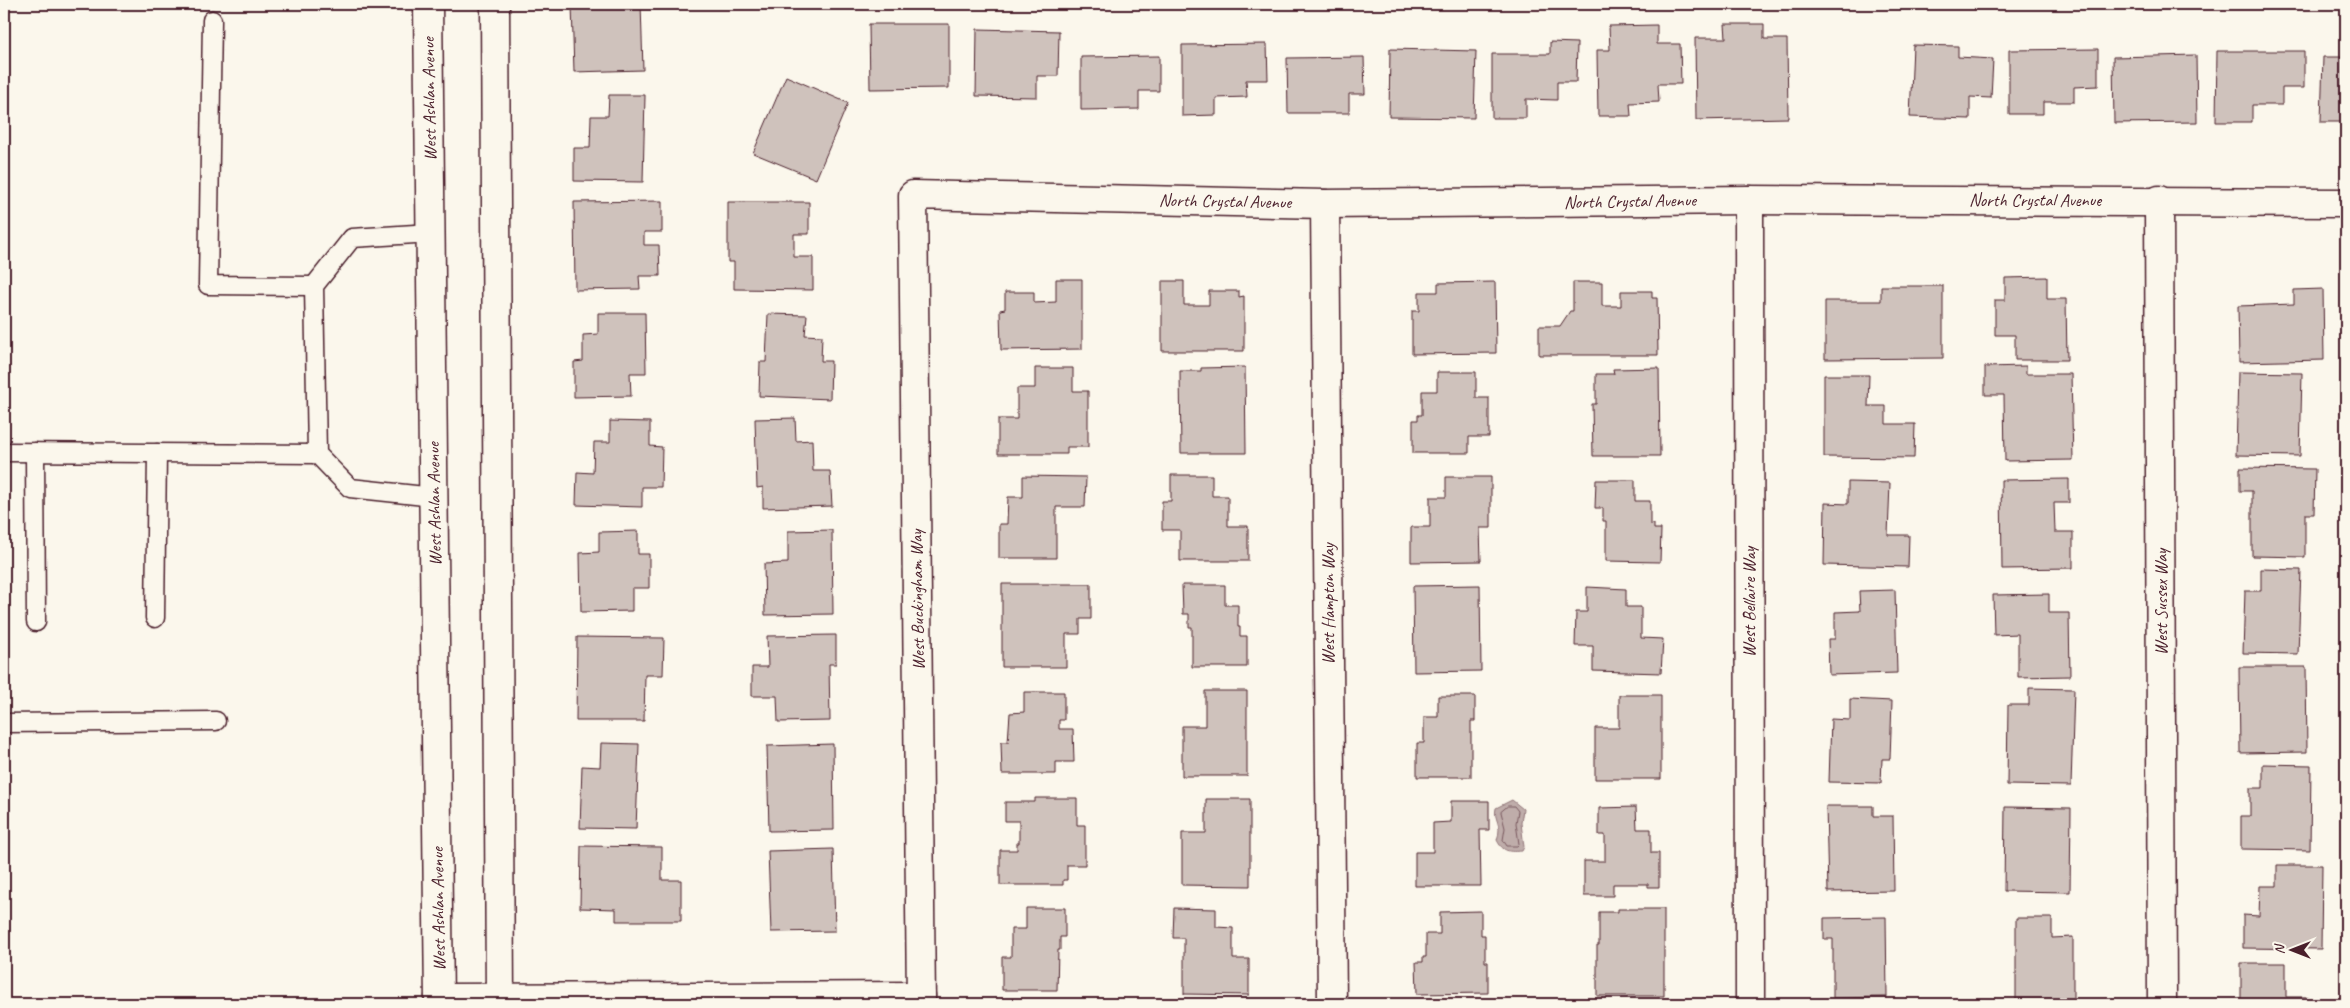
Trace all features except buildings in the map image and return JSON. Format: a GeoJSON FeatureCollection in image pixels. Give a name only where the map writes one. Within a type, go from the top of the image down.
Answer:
{"type":"FeatureCollection","features":[{"type":"Feature","properties":{"kind":"street","name":"West Ashlan Avenue"},"geometry":{"type":"LineString","coordinates":[[428,4],[439,1001]]}},
{"type":"Feature","properties":{"kind":"street"},"geometry":{"type":"LineString","coordinates":[[495,4],[500,1001]]}},
{"type":"Feature","properties":{"kind":"street","name":"North Crystal Avenue"},"geometry":{"type":"LineString","coordinates":[[913,195],[1325,204],[1749,200],[2160,200],[2346,203]]}},
{"type":"Feature","properties":{"kind":"street","name":"West Buckingham Way"},"geometry":{"type":"LineString","coordinates":[[913,195],[921,1000]]}},
{"type":"Feature","properties":{"kind":"street","name":"West Bellaire Way"},"geometry":{"type":"LineString","coordinates":[[1749,200],[1750,1004]]}},
{"type":"Feature","properties":{"kind":"street","name":"West Sussex Way"},"geometry":{"type":"LineString","coordinates":[[2160,200],[2162,1004]]}},
{"type":"Feature","properties":{"kind":"street","name":"West Hampton Way"},"geometry":{"type":"LineString","coordinates":[[1325,204],[1332,1004]]}},
{"type":"Feature","properties":{"kind":"street"},"geometry":{"type":"LineString","coordinates":[[439,1001],[921,1000]]}},
{"type":"Feature","properties":{"kind":"lane"},"geometry":{"type":"LineString","coordinates":[[212,20],[208,285],[314,286]]}},
{"type":"Feature","properties":{"kind":"lane"},"geometry":{"type":"LineString","coordinates":[[431,233],[352,238],[314,286],[317,454],[350,488],[434,497]]}},
{"type":"Feature","properties":{"kind":"lane"},"geometry":{"type":"LineString","coordinates":[[4,452],[317,454]]}},
{"type":"Feature","properties":{"kind":"lane"},"geometry":{"type":"LineString","coordinates":[[35,452],[36,622]]}},
{"type":"Feature","properties":{"kind":"lane"},"geometry":{"type":"LineString","coordinates":[[155,618],[158,453]]}},
{"type":"Feature","properties":{"kind":"lane"},"geometry":{"type":"LineString","coordinates":[[4,723],[216,721]]}},
{"type":"Feature","properties":{"kind":"water"},"geometry":{"type":"Polygon","coordinates":[[[1512,800],[1523,809],[1521,823],[1524,847],[1522,851],[1504,849],[1497,840],[1499,826],[1495,812],[1496,808],[1512,800]]]}}]}
